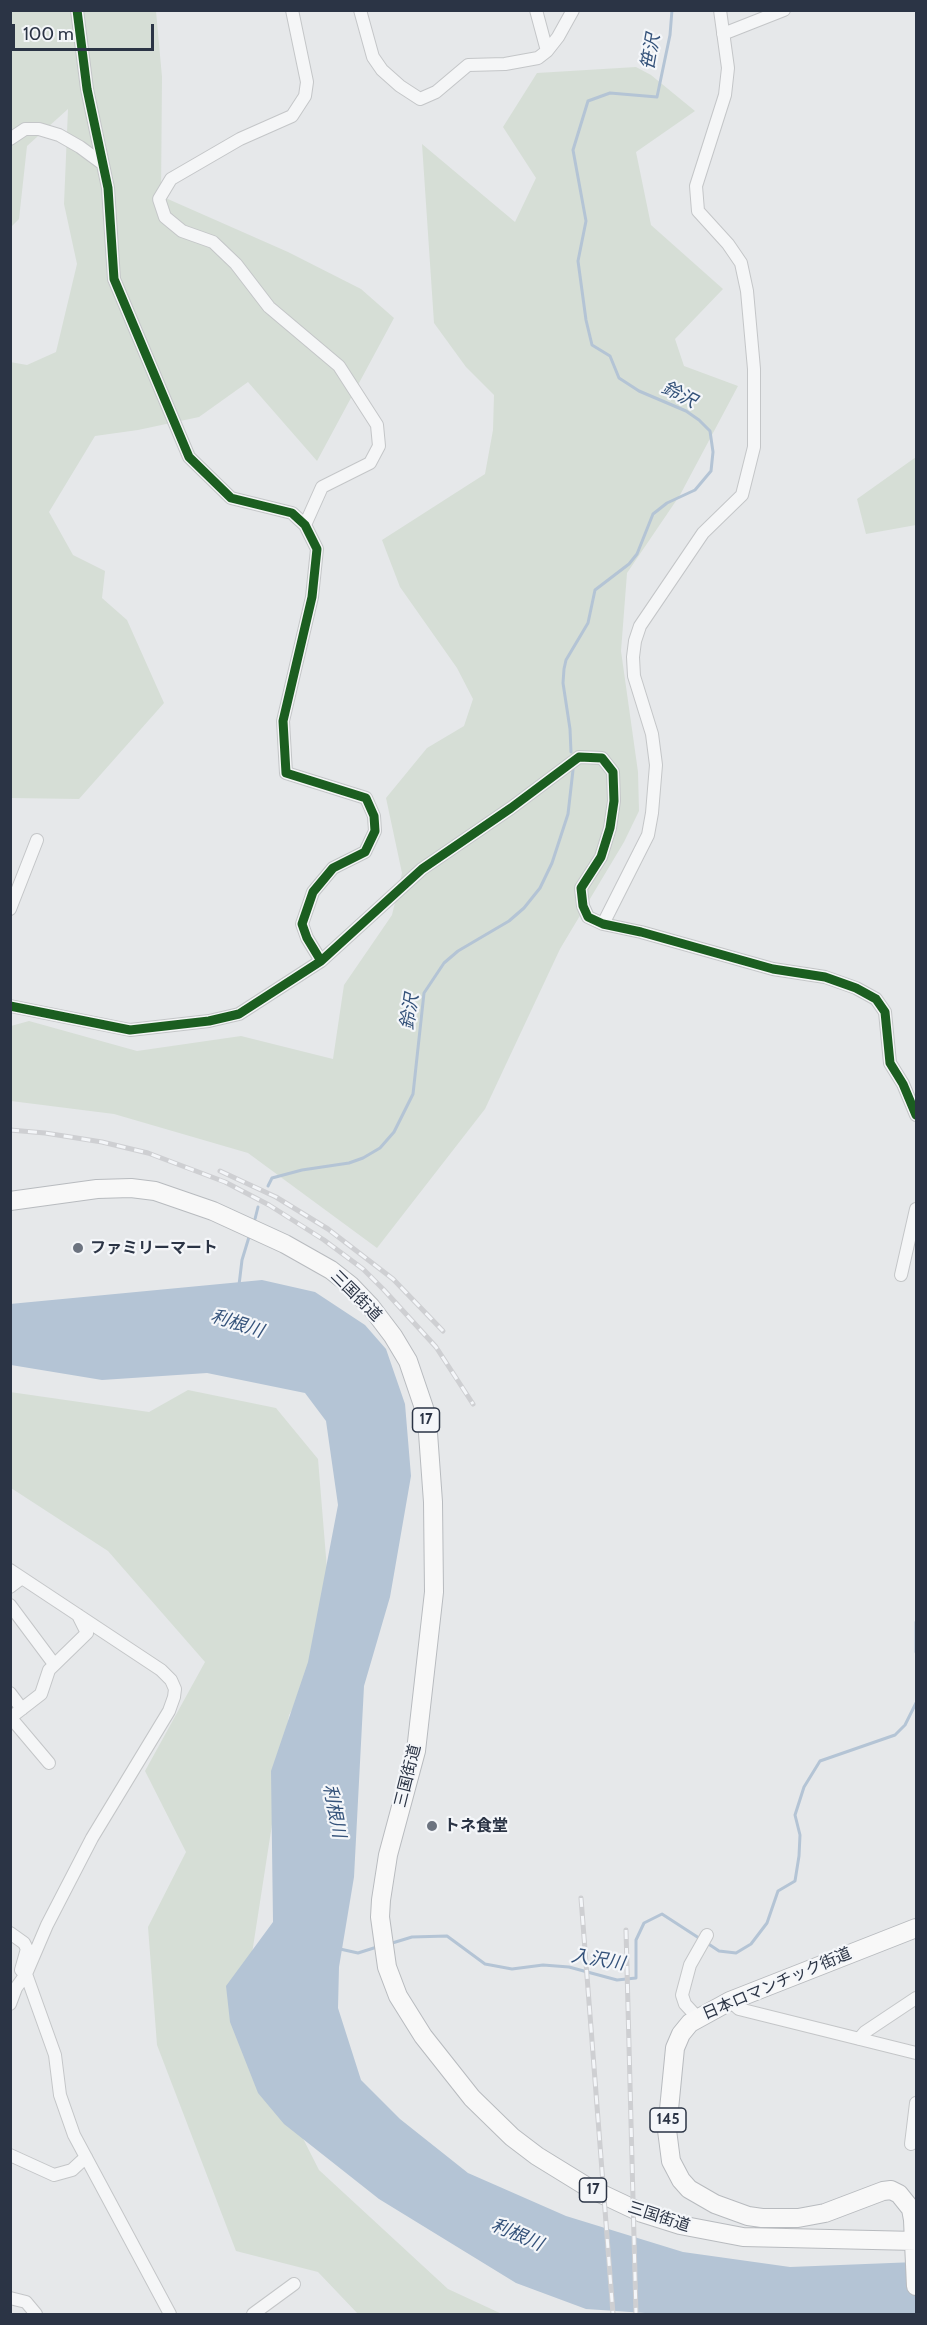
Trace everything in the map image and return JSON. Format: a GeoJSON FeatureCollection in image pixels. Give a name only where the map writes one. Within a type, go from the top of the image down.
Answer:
{"type":"FeatureCollection","features":[{"type":"Feature","properties":{"kind":"highway","name":"三国街道"},"geometry":{"type":"LineString","coordinates":[[10,1201],[97,1189],[131,1188],[155,1191],[213,1211],[285,1244],[331,1270],[350,1285],[371,1307],[408,1361],[424,1408],[428,1433],[433,1512],[434,1592],[416,1751],[384,1876],[381,1900],[383,1941],[387,1967],[403,2004],[423,2036],[472,2098],[512,2137],[589,2188],[642,2213],[718,2234],[768,2239],[916,2242]]}},
{"type":"Feature","properties":{"kind":"highway","name":"日本ロマンチック街道"},"geometry":{"type":"LineString","coordinates":[[916,1928],[730,2001],[697,2017],[681,2034],[675,2048],[667,2130],[671,2161],[681,2180],[689,2189],[715,2204],[748,2216],[798,2218],[825,2213],[873,2194],[891,2190],[899,2194],[911,2209],[916,2242]]}},
{"type":"Feature","properties":{"kind":"highway"},"geometry":{"type":"LineString","coordinates":[[916,2242],[916,2286]]}},
{"type":"Feature","properties":{"kind":"street"},"geometry":{"type":"LineString","coordinates":[[77,10],[87,89],[108,188],[114,279],[189,457],[231,498],[292,513],[305,525],[317,549],[312,597],[283,721],[286,773],[366,798],[374,816],[375,831],[365,852],[333,868],[313,892],[302,924],[321,961]]}},
{"type":"Feature","properties":{"kind":"street"},"geometry":{"type":"LineString","coordinates":[[292,10],[307,82],[305,96],[292,116],[240,139],[171,179],[159,199],[165,217],[182,231],[213,242],[236,264],[269,307],[339,366],[377,425],[379,446],[370,463],[322,487],[305,525]]}},
{"type":"Feature","properties":{"kind":"street"},"geometry":{"type":"LineString","coordinates":[[360,10],[373,57],[382,70],[420,99],[436,92],[468,65],[519,63],[538,58],[558,37],[573,10]]}},
{"type":"Feature","properties":{"kind":"street"},"geometry":{"type":"LineString","coordinates":[[536,10],[547,51]]}},
{"type":"Feature","properties":{"kind":"street"},"geometry":{"type":"LineString","coordinates":[[603,924],[648,835],[652,813],[656,765],[652,734],[634,676],[635,641],[640,626],[702,533],[742,495],[754,447],[754,369],[747,291],[741,263],[728,244],[698,212],[696,186],[724,95],[728,68],[720,10]]}},
{"type":"Feature","properties":{"kind":"street"},"geometry":{"type":"LineString","coordinates":[[723,34],[784,10]]}},
{"type":"Feature","properties":{"kind":"street"},"geometry":{"type":"LineString","coordinates":[[10,139],[25,129],[39,129],[58,135],[80,147],[103,164]]}},
{"type":"Feature","properties":{"kind":"street"},"geometry":{"type":"LineString","coordinates":[[10,1006],[130,1030],[209,1021],[239,1014],[321,961],[422,869],[511,808],[579,756],[602,758],[613,772],[614,801],[610,828],[601,857],[581,888],[583,906],[588,917],[603,924],[641,932],[773,969],[825,977],[856,988],[876,999],[885,1012],[890,1063],[903,1084],[916,1115]]}},
{"type":"Feature","properties":{"kind":"street"},"geometry":{"type":"LineString","coordinates":[[10,909],[37,840]]}},
{"type":"Feature","properties":{"kind":"street"},"geometry":{"type":"LineString","coordinates":[[901,1275],[916,1209]]}},
{"type":"Feature","properties":{"kind":"street"},"geometry":{"type":"LineString","coordinates":[[10,1570],[161,1670],[171,1680],[175,1689],[169,1711],[92,1838],[47,1925],[10,2004]]}},
{"type":"Feature","properties":{"kind":"street"},"geometry":{"type":"LineString","coordinates":[[10,1587],[22,1578]]}},
{"type":"Feature","properties":{"kind":"street"},"geometry":{"type":"LineString","coordinates":[[10,1605],[54,1665]]}},
{"type":"Feature","properties":{"kind":"street"},"geometry":{"type":"LineString","coordinates":[[49,1763],[11,1718],[41,1694],[46,1677],[54,1665],[87,1633],[77,1614]]}},
{"type":"Feature","properties":{"kind":"street"},"geometry":{"type":"LineString","coordinates":[[10,1693],[22,1709]]}},
{"type":"Feature","properties":{"kind":"street"},"geometry":{"type":"LineString","coordinates":[[10,1933],[24,1943],[27,1949],[21,1970],[26,1974],[55,2055],[63,2109],[86,2157],[170,2314]]}},
{"type":"Feature","properties":{"kind":"street"},"geometry":{"type":"LineString","coordinates":[[697,2017],[682,1995],[690,1965],[704,1941]]}},
{"type":"Feature","properties":{"kind":"street"},"geometry":{"type":"LineString","coordinates":[[859,2039],[865,2032],[916,1998]]}},
{"type":"Feature","properties":{"kind":"street"},"geometry":{"type":"LineString","coordinates":[[730,2001],[739,2009],[916,2053]]}},
{"type":"Feature","properties":{"kind":"street"},"geometry":{"type":"LineString","coordinates":[[911,2144],[916,2103]]}},
{"type":"Feature","properties":{"kind":"street"},"geometry":{"type":"LineString","coordinates":[[10,2155],[54,2175],[72,2170],[86,2157]]}},
{"type":"Feature","properties":{"kind":"street"},"geometry":{"type":"LineString","coordinates":[[253,2314],[294,2284]]}},
{"type":"Feature","properties":{"kind":"street"},"geometry":{"type":"LineString","coordinates":[[10,2298],[26,2301],[36,2314]]}},
{"type":"Feature","properties":{"kind":"shaded area"},"geometry":{"type":"Polygon","coordinates":[[[11,11],[156,11],[162,77],[161,196],[288,252],[361,289],[394,318],[317,461],[248,382],[199,417],[138,430],[95,436],[49,512],[73,555],[105,571],[102,598],[127,620],[164,703],[79,799],[11,798],[10,362],[27,365],[56,352],[77,264],[64,204],[68,109],[27,146],[19,219],[11,227],[11,11]]]}},
{"type":"Feature","properties":{"kind":"shaded area"},"geometry":{"type":"Polygon","coordinates":[[[636,67],[651,75],[695,111],[636,152],[651,225],[723,289],[675,339],[684,366],[738,386],[680,495],[627,573],[621,651],[638,772],[639,811],[624,842],[560,949],[485,1109],[377,1248],[248,1153],[114,1114],[11,1101],[11,1026],[29,1021],[137,1051],[241,1036],[333,1059],[344,985],[392,915],[402,873],[386,798],[427,748],[464,726],[473,699],[457,668],[400,587],[382,540],[485,474],[493,430],[494,395],[466,367],[434,323],[422,144],[515,222],[536,178],[503,127],[537,73],[636,67]]]}},
{"type":"Feature","properties":{"kind":"shaded area"},"geometry":{"type":"Polygon","coordinates":[[[916,457],[916,525],[866,534],[857,499],[916,457]]]}},
{"type":"Feature","properties":{"kind":"shaded area"},"geometry":{"type":"Polygon","coordinates":[[[188,1390],[276,1408],[318,1459],[332,1645],[289,1715],[242,2018],[319,2170],[448,2289],[502,2314],[358,2314],[318,2272],[236,2251],[157,2045],[148,1927],[186,1852],[145,1771],[205,1662],[108,1551],[11,1488],[10,1392],[149,1412],[188,1390]]]}},
{"type":"Feature","properties":{"kind":"water","name":"利根川"},"geometry":{"type":"Polygon","coordinates":[[[262,1280],[315,1292],[365,1325],[386,1349],[405,1404],[411,1476],[390,1597],[364,1686],[354,1877],[339,1967],[338,2008],[361,2080],[400,2119],[468,2173],[566,2216],[683,2252],[790,2267],[916,2262],[916,2314],[660,2314],[586,2309],[516,2283],[379,2199],[284,2124],[258,2093],[230,2022],[226,1986],[273,1922],[271,1771],[308,1662],[338,1505],[326,1421],[305,1393],[207,1373],[102,1380],[11,1365],[10,1304],[262,1280]]]}},
{"type":"Feature","properties":{"kind":"waterway","name":"鈴沢"},"geometry":{"type":"LineString","coordinates":[[571,752],[563,683],[564,669],[566,660],[588,623],[595,590],[629,564],[637,554],[653,514],[667,503],[695,490],[711,471],[713,452],[710,431],[686,411],[639,391],[619,378],[610,356],[592,345],[586,320],[578,261],[586,221],[573,150],[588,101],[610,93],[657,97],[670,35],[672,10]]}},
{"type":"Feature","properties":{"kind":"waterway","name":"鈴沢"},"geometry":{"type":"LineString","coordinates":[[268,1186],[272,1178],[302,1170],[349,1163],[363,1158],[380,1148],[394,1132],[413,1094],[424,993],[444,963],[458,951],[509,921],[524,908],[540,888],[552,863],[568,814],[573,770]]}},
{"type":"Feature","properties":{"kind":"waterway","name":"鈴沢"},"geometry":{"type":"LineString","coordinates":[[255,1219],[258,1207]]}},
{"type":"Feature","properties":{"kind":"waterway","name":"鈴沢"},"geometry":{"type":"LineString","coordinates":[[239,1285],[242,1260],[249,1237]]}},
{"type":"Feature","properties":{"kind":"waterway","name":"入沢川"},"geometry":{"type":"LineString","coordinates":[[916,1622],[916,1652]]}},
{"type":"Feature","properties":{"kind":"waterway","name":"入沢川"},"geometry":{"type":"LineString","coordinates":[[707,1943],[719,1951],[736,1953],[751,1944],[767,1923],[778,1891],[795,1881],[800,1835],[795,1815],[804,1787],[820,1761],[895,1735],[905,1725],[916,1703]]}},
{"type":"Feature","properties":{"kind":"waterway","name":"入沢川"},"geometry":{"type":"LineString","coordinates":[[389,1944],[412,1937],[447,1936],[485,1964],[512,1969],[543,1965],[569,1967],[617,1980],[636,1978],[636,1940],[644,1923],[662,1914],[702,1940]]}},
{"type":"Feature","properties":{"kind":"waterway","name":"入沢川"},"geometry":{"type":"LineString","coordinates":[[340,1949],[358,1953],[377,1947]]}},
{"type":"Feature","properties":{"kind":"railway"},"geometry":{"type":"LineString","coordinates":[[10,1130],[102,1142],[148,1153],[225,1182],[269,1205],[324,1240],[363,1269],[436,1347],[473,1404]]}},
{"type":"Feature","properties":{"kind":"railway"},"geometry":{"type":"LineString","coordinates":[[220,1171],[276,1197],[328,1229],[393,1279],[443,1331]]}},
{"type":"Feature","properties":{"kind":"railway"},"geometry":{"type":"LineString","coordinates":[[581,1898],[613,2314]]}},
{"type":"Feature","properties":{"kind":"railway"},"geometry":{"type":"LineString","coordinates":[[626,1930],[636,2314]]}},
{"type":"Feature","properties":{"kind":"cycle path"},"geometry":{"type":"LineString","coordinates":[[77,10],[87,89],[108,188],[114,279],[189,457],[231,498],[292,513],[305,525],[317,549],[312,597],[283,721],[286,773],[366,798],[374,816],[375,831],[365,852],[333,868],[313,892],[302,924],[307,938],[321,961]]}},
{"type":"Feature","properties":{"kind":"cycle path"},"geometry":{"type":"LineString","coordinates":[[10,1006],[130,1030],[209,1021],[239,1014],[321,961],[422,869],[511,808],[579,757],[602,758],[613,772],[614,801],[610,828],[601,857],[581,888],[583,906],[588,917],[603,924],[641,932],[773,969],[825,977],[856,988],[876,999],[885,1012],[890,1063],[903,1084],[916,1115]]}},
{"type":"Feature","properties":{"kind":"place","name":"ファミリーマート"},"geometry":{"type":"Point","coordinates":[78,1248]}},
{"type":"Feature","properties":{"kind":"place","name":"トネ食堂"},"geometry":{"type":"Point","coordinates":[432,1826]}},
{"type":"Feature","properties":{"kind":"water label","name":"笹沢"},"geometry":{"type":"Point","coordinates":[651,52]}}]}
